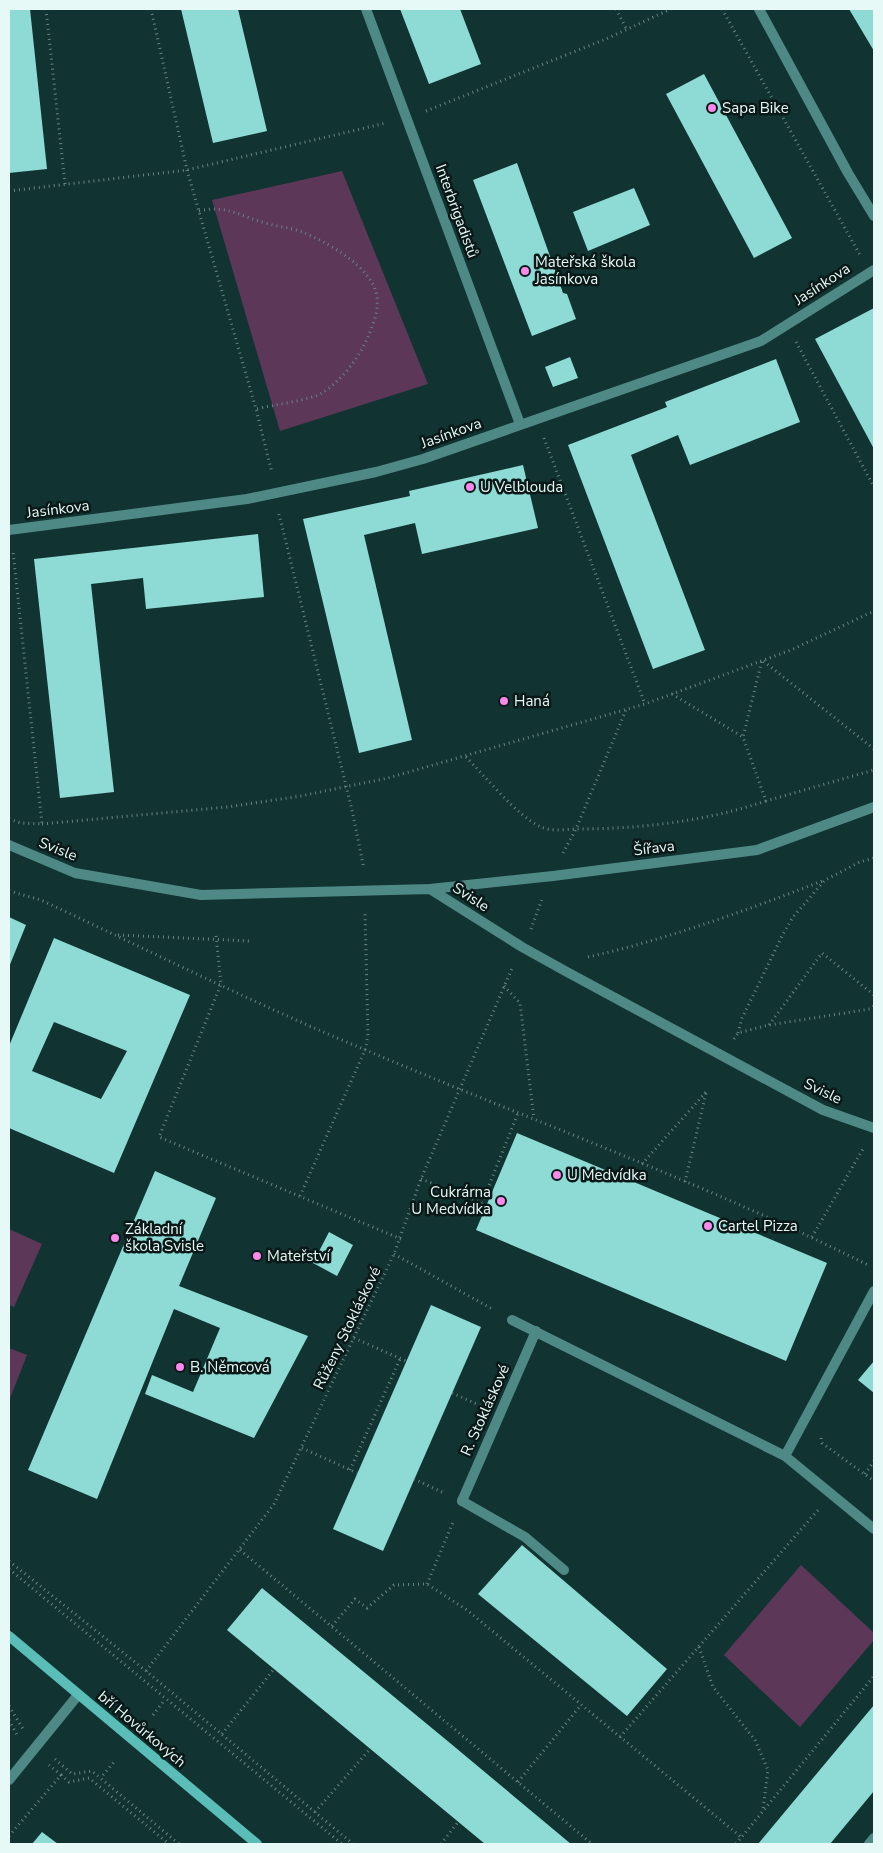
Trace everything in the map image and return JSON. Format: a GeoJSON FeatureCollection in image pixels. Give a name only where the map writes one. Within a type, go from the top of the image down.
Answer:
{"type":"FeatureCollection","features":[{"type":"Feature","properties":{"kind":"main road","name":"bří Hovůrkových"},"geometry":{"type":"LineString","coordinates":[[9,1636],[257,1844]]}},
{"type":"Feature","properties":{"kind":"street","name":"Interbrigadistů"},"geometry":{"type":"LineString","coordinates":[[366,9],[520,424]]}},
{"type":"Feature","properties":{"kind":"street"},"geometry":{"type":"LineString","coordinates":[[759,9],[848,173],[874,216]]}},
{"type":"Feature","properties":{"kind":"street","name":"Jasínkova"},"geometry":{"type":"LineString","coordinates":[[9,530],[202,506],[276,494],[423,459],[761,341],[872,271]]}},
{"type":"Feature","properties":{"kind":"street","name":"Šířava"},"geometry":{"type":"LineString","coordinates":[[430,889],[553,876],[757,850],[874,807]]}},
{"type":"Feature","properties":{"kind":"street","name":"Svisle"},"geometry":{"type":"LineString","coordinates":[[9,845],[75,873],[201,895],[430,889],[522,947],[823,1110],[874,1128]]}},
{"type":"Feature","properties":{"kind":"street"},"geometry":{"type":"LineString","coordinates":[[786,1456],[874,1291]]}},
{"type":"Feature","properties":{"kind":"street"},"geometry":{"type":"LineString","coordinates":[[512,1320],[786,1456],[874,1529]]}},
{"type":"Feature","properties":{"kind":"street","name":"R. Stokláskové"},"geometry":{"type":"LineString","coordinates":[[462,1501],[536,1331]]}},
{"type":"Feature","properties":{"kind":"street"},"geometry":{"type":"LineString","coordinates":[[462,1501],[525,1537],[564,1570]]}},
{"type":"Feature","properties":{"kind":"street"},"geometry":{"type":"LineString","coordinates":[[9,1780],[78,1695]]}},
{"type":"Feature","properties":{"kind":"street"},"geometry":{"type":"LineString","coordinates":[[869,1844],[874,1838]]}},
{"type":"Feature","properties":{"kind":"path"},"geometry":{"type":"LineString","coordinates":[[46,9],[65,184]]}},
{"type":"Feature","properties":{"kind":"path"},"geometry":{"type":"LineString","coordinates":[[151,9],[187,170],[256,409],[273,480]]}},
{"type":"Feature","properties":{"kind":"path"},"geometry":{"type":"LineString","coordinates":[[616,9],[627,30]]}},
{"type":"Feature","properties":{"kind":"path"},"geometry":{"type":"LineString","coordinates":[[9,191],[187,170],[406,118],[627,30],[671,9]]}},
{"type":"Feature","properties":{"kind":"path"},"geometry":{"type":"LineString","coordinates":[[722,9],[872,271]]}},
{"type":"Feature","properties":{"kind":"path"},"geometry":{"type":"LineString","coordinates":[[200,212],[222,208],[234,210],[267,224],[302,232],[339,252],[357,265],[373,282],[377,296],[374,322],[365,343],[341,378],[321,394],[256,409]]}},
{"type":"Feature","properties":{"kind":"path"},"geometry":{"type":"LineString","coordinates":[[796,342],[874,487]]}},
{"type":"Feature","properties":{"kind":"path"},"geometry":{"type":"LineString","coordinates":[[545,442],[645,704]]}},
{"type":"Feature","properties":{"kind":"path"},"geometry":{"type":"LineString","coordinates":[[278,508],[364,869]]}},
{"type":"Feature","properties":{"kind":"path"},"geometry":{"type":"LineString","coordinates":[[13,551],[42,824]]}},
{"type":"Feature","properties":{"kind":"path"},"geometry":{"type":"LineString","coordinates":[[9,819],[20,823],[42,824],[227,807],[346,787],[466,757],[645,704],[791,650],[874,611]]}},
{"type":"Feature","properties":{"kind":"path"},"geometry":{"type":"LineString","coordinates":[[762,660],[744,737],[766,802]]}},
{"type":"Feature","properties":{"kind":"path"},"geometry":{"type":"LineString","coordinates":[[762,660],[874,749]]}},
{"type":"Feature","properties":{"kind":"path"},"geometry":{"type":"LineString","coordinates":[[672,694],[744,737]]}},
{"type":"Feature","properties":{"kind":"path"},"geometry":{"type":"LineString","coordinates":[[563,854],[576,829],[626,710]]}},
{"type":"Feature","properties":{"kind":"path"},"geometry":{"type":"LineString","coordinates":[[466,757],[527,818],[550,829],[618,829],[656,825],[766,802],[874,770]]}},
{"type":"Feature","properties":{"kind":"path"},"geometry":{"type":"LineString","coordinates":[[567,972],[582,959],[629,949],[717,921],[825,880],[860,862],[874,858]]}},
{"type":"Feature","properties":{"kind":"path"},"geometry":{"type":"LineString","coordinates":[[734,1039],[742,1018],[783,934],[793,917],[825,880]]}},
{"type":"Feature","properties":{"kind":"path"},"geometry":{"type":"LineString","coordinates":[[9,890],[41,900],[365,1050],[685,1182],[812,1237],[870,1266]]}},
{"type":"Feature","properties":{"kind":"path"},"geometry":{"type":"LineString","coordinates":[[530,931],[542,899]]}},
{"type":"Feature","properties":{"kind":"path"},"geometry":{"type":"LineString","coordinates":[[300,1196],[365,1050],[368,1036],[365,909]]}},
{"type":"Feature","properties":{"kind":"path"},"geometry":{"type":"LineString","coordinates":[[115,935],[250,941]]}},
{"type":"Feature","properties":{"kind":"path"},"geometry":{"type":"LineString","coordinates":[[216,938],[221,984],[159,1137],[400,1238]]}},
{"type":"Feature","properties":{"kind":"path"},"geometry":{"type":"LineString","coordinates":[[769,1025],[822,953],[874,995]]}},
{"type":"Feature","properties":{"kind":"path","name":"Růženy Stokláskové"},"geometry":{"type":"LineString","coordinates":[[146,1671],[274,1504],[394,1254],[421,1178],[514,964]]}},
{"type":"Feature","properties":{"kind":"path"},"geometry":{"type":"LineString","coordinates":[[504,986],[520,1003],[534,1119]]}},
{"type":"Feature","properties":{"kind":"path"},"geometry":{"type":"LineString","coordinates":[[738,1032],[769,1025],[870,1009],[874,1006]]}},
{"type":"Feature","properties":{"kind":"path"},"geometry":{"type":"LineString","coordinates":[[642,1164],[706,1092],[685,1182]]}},
{"type":"Feature","properties":{"kind":"path"},"geometry":{"type":"LineString","coordinates":[[421,1178],[482,1203],[518,1113]]}},
{"type":"Feature","properties":{"kind":"path"},"geometry":{"type":"LineString","coordinates":[[812,1237],[868,1140]]}},
{"type":"Feature","properties":{"kind":"path"},"geometry":{"type":"LineString","coordinates":[[394,1254],[512,1320]]}},
{"type":"Feature","properties":{"kind":"path"},"geometry":{"type":"LineString","coordinates":[[354,1338],[406,1361]]}},
{"type":"Feature","properties":{"kind":"path"},"geometry":{"type":"LineString","coordinates":[[350,1470],[400,1359]]}},
{"type":"Feature","properties":{"kind":"path"},"geometry":{"type":"LineString","coordinates":[[452,1393],[499,1415]]}},
{"type":"Feature","properties":{"kind":"path"},"geometry":{"type":"LineString","coordinates":[[821,1436],[822,1443],[874,1481]]}},
{"type":"Feature","properties":{"kind":"path"},"geometry":{"type":"LineString","coordinates":[[302,1448],[357,1473]]}},
{"type":"Feature","properties":{"kind":"path"},"geometry":{"type":"LineString","coordinates":[[865,1474],[874,1461]]}},
{"type":"Feature","properties":{"kind":"path"},"geometry":{"type":"LineString","coordinates":[[414,1479],[462,1501],[427,1584]]}},
{"type":"Feature","properties":{"kind":"path"},"geometry":{"type":"LineString","coordinates":[[620,1737],[832,1494]]}},
{"type":"Feature","properties":{"kind":"path"},"geometry":{"type":"LineString","coordinates":[[240,1550],[592,1844]]}},
{"type":"Feature","properties":{"kind":"path"},"geometry":{"type":"LineString","coordinates":[[9,1560],[146,1671],[353,1844]]}},
{"type":"Feature","properties":{"kind":"path"},"geometry":{"type":"LineString","coordinates":[[9,1569],[342,1844]]}},
{"type":"Feature","properties":{"kind":"path"},"geometry":{"type":"LineString","coordinates":[[332,1626],[355,1599],[367,1608],[394,1585],[427,1584],[467,1610],[741,1837]]}},
{"type":"Feature","properties":{"kind":"path"},"geometry":{"type":"LineString","coordinates":[[699,1647],[714,1686],[755,1740],[768,1770],[763,1810]]}},
{"type":"Feature","properties":{"kind":"path"},"geometry":{"type":"LineString","coordinates":[[222,1734],[274,1669]]}},
{"type":"Feature","properties":{"kind":"path"},"geometry":{"type":"LineString","coordinates":[[736,1844],[874,1676]]}},
{"type":"Feature","properties":{"kind":"path"},"geometry":{"type":"LineString","coordinates":[[168,1695],[171,1692]]}},
{"type":"Feature","properties":{"kind":"path"},"geometry":{"type":"LineString","coordinates":[[153,1715],[163,1702]]}},
{"type":"Feature","properties":{"kind":"path"},"geometry":{"type":"LineString","coordinates":[[518,1782],[581,1705]]}},
{"type":"Feature","properties":{"kind":"path"},"geometry":{"type":"LineString","coordinates":[[9,1706],[25,1734]]}},
{"type":"Feature","properties":{"kind":"path"},"geometry":{"type":"LineString","coordinates":[[9,1720],[21,1742]]}},
{"type":"Feature","properties":{"kind":"path"},"geometry":{"type":"LineString","coordinates":[[315,1812],[370,1749]]}},
{"type":"Feature","properties":{"kind":"path"},"geometry":{"type":"LineString","coordinates":[[54,1758],[72,1774],[92,1771],[179,1844]]}},
{"type":"Feature","properties":{"kind":"path"},"geometry":{"type":"LineString","coordinates":[[46,1762],[69,1782],[89,1778],[97,1782],[169,1844]]}},
{"type":"Feature","properties":{"kind":"path"},"geometry":{"type":"LineString","coordinates":[[104,1775],[114,1762]]}},
{"type":"Feature","properties":{"kind":"path"},"geometry":{"type":"LineString","coordinates":[[9,1836],[61,1775]]}},
{"type":"Feature","properties":{"kind":"path"},"geometry":{"type":"LineString","coordinates":[[440,1844],[458,1822]]}},
{"type":"Feature","properties":{"kind":"shaded area"},"geometry":{"type":"Polygon","coordinates":[[[342,171],[428,384],[280,431],[212,200],[342,171]]]}},
{"type":"Feature","properties":{"kind":"shaded area"},"geometry":{"type":"Polygon","coordinates":[[[9,1229],[42,1244],[14,1307],[9,1305],[9,1229]]]}},
{"type":"Feature","properties":{"kind":"shaded area"},"geometry":{"type":"Polygon","coordinates":[[[9,1348],[27,1355],[9,1401],[9,1348]]]}},
{"type":"Feature","properties":{"kind":"shaded area"},"geometry":{"type":"Polygon","coordinates":[[[801,1565],[874,1633],[874,1640],[800,1727],[724,1655],[801,1565]]]}},
{"type":"Feature","properties":{"kind":"building"},"geometry":{"type":"Polygon","coordinates":[[[9,9],[30,9],[47,169],[9,173],[9,9]]]}},
{"type":"Feature","properties":{"kind":"building"},"geometry":{"type":"Polygon","coordinates":[[[181,9],[238,9],[267,131],[213,143],[181,9]]]}},
{"type":"Feature","properties":{"kind":"building"},"geometry":{"type":"Polygon","coordinates":[[[400,9],[460,9],[481,64],[429,84],[400,9]]]}},
{"type":"Feature","properties":{"kind":"building"},"geometry":{"type":"Polygon","coordinates":[[[849,9],[874,9],[874,51],[849,9]]]}},
{"type":"Feature","properties":{"kind":"building"},"geometry":{"type":"Polygon","coordinates":[[[704,74],[792,238],[754,258],[666,94],[704,74]]]}},
{"type":"Feature","properties":{"kind":"building"},"geometry":{"type":"Polygon","coordinates":[[[517,163],[563,293],[567,294],[576,319],[532,336],[473,180],[517,163]]]}},
{"type":"Feature","properties":{"kind":"building"},"geometry":{"type":"Polygon","coordinates":[[[634,188],[650,225],[588,251],[573,212],[634,188]]]}},
{"type":"Feature","properties":{"kind":"building"},"geometry":{"type":"Polygon","coordinates":[[[874,308],[874,449],[815,339],[874,308]]]}},
{"type":"Feature","properties":{"kind":"building"},"geometry":{"type":"Polygon","coordinates":[[[570,357],[578,378],[553,387],[545,367],[570,357]]]}},
{"type":"Feature","properties":{"kind":"building"},"geometry":{"type":"Polygon","coordinates":[[[776,359],[800,422],[690,465],[678,435],[631,455],[705,650],[653,669],[568,445],[667,407],[665,402],[776,359]]]}},
{"type":"Feature","properties":{"kind":"building"},"geometry":{"type":"Polygon","coordinates":[[[523,465],[538,528],[422,554],[415,523],[364,535],[412,740],[359,753],[303,519],[410,496],[409,491],[523,465]]]}},
{"type":"Feature","properties":{"kind":"building"},"geometry":{"type":"Polygon","coordinates":[[[258,534],[264,597],[146,609],[143,578],[91,584],[114,792],[60,798],[34,559],[258,534]]]}},
{"type":"Feature","properties":{"kind":"building"},"geometry":{"type":"Polygon","coordinates":[[[9,917],[26,925],[9,967],[9,917]]]}},
{"type":"Feature","properties":{"kind":"building"},"geometry":{"type":"Polygon","coordinates":[[[54,938],[190,995],[114,1173],[9,1128],[9,1046],[54,938]],[[54,1022],[32,1071],[101,1099],[127,1051],[54,1022]]]}},
{"type":"Feature","properties":{"kind":"building"},"geometry":{"type":"Polygon","coordinates":[[[517,1133],[827,1263],[786,1361],[476,1230],[517,1133]]]}},
{"type":"Feature","properties":{"kind":"building"},"geometry":{"type":"Polygon","coordinates":[[[155,1171],[216,1198],[179,1286],[308,1336],[254,1438],[145,1394],[152,1375],[193,1392],[220,1328],[174,1309],[97,1499],[28,1470],[155,1171]]]}},
{"type":"Feature","properties":{"kind":"building"},"geometry":{"type":"Polygon","coordinates":[[[329,1232],[353,1245],[337,1276],[313,1263],[329,1232]]]}},
{"type":"Feature","properties":{"kind":"building"},"geometry":{"type":"Polygon","coordinates":[[[431,1305],[481,1327],[383,1551],[333,1529],[431,1305]]]}},
{"type":"Feature","properties":{"kind":"building"},"geometry":{"type":"Polygon","coordinates":[[[874,1361],[874,1393],[858,1380],[874,1361]]]}},
{"type":"Feature","properties":{"kind":"building"},"geometry":{"type":"Polygon","coordinates":[[[522,1545],[667,1669],[627,1716],[478,1594],[522,1545]]]}},
{"type":"Feature","properties":{"kind":"building"},"geometry":{"type":"Polygon","coordinates":[[[262,1588],[571,1844],[485,1844],[227,1630],[262,1588]]]}},
{"type":"Feature","properties":{"kind":"building"},"geometry":{"type":"Polygon","coordinates":[[[874,1705],[874,1791],[830,1844],[758,1844],[874,1705]]]}},
{"type":"Feature","properties":{"kind":"building"},"geometry":{"type":"Polygon","coordinates":[[[42,1832],[58,1844],[32,1844],[42,1832]]]}},
{"type":"Feature","properties":{"kind":"place","name":"Sapa Bike"},"geometry":{"type":"Point","coordinates":[712,108]}},
{"type":"Feature","properties":{"kind":"place","name":"Mateřská škola Jasínkova"},"geometry":{"type":"Point","coordinates":[525,271]}},
{"type":"Feature","properties":{"kind":"place","name":"U Velblouda"},"geometry":{"type":"Point","coordinates":[470,487]}},
{"type":"Feature","properties":{"kind":"place","name":"Haná"},"geometry":{"type":"Point","coordinates":[504,701]}},
{"type":"Feature","properties":{"kind":"place","name":"U Medvídka"},"geometry":{"type":"Point","coordinates":[557,1175]}},
{"type":"Feature","properties":{"kind":"place","name":"Cukrárna U Medvídka"},"geometry":{"type":"Point","coordinates":[501,1201]}},
{"type":"Feature","properties":{"kind":"place","name":"Cartel Pizza"},"geometry":{"type":"Point","coordinates":[708,1226]}},
{"type":"Feature","properties":{"kind":"place","name":"Základní škola Svisle"},"geometry":{"type":"Point","coordinates":[115,1238]}},
{"type":"Feature","properties":{"kind":"place","name":"Mateřství"},"geometry":{"type":"Point","coordinates":[257,1256]}},
{"type":"Feature","properties":{"kind":"place","name":"B. Němcová"},"geometry":{"type":"Point","coordinates":[180,1367]}}]}
